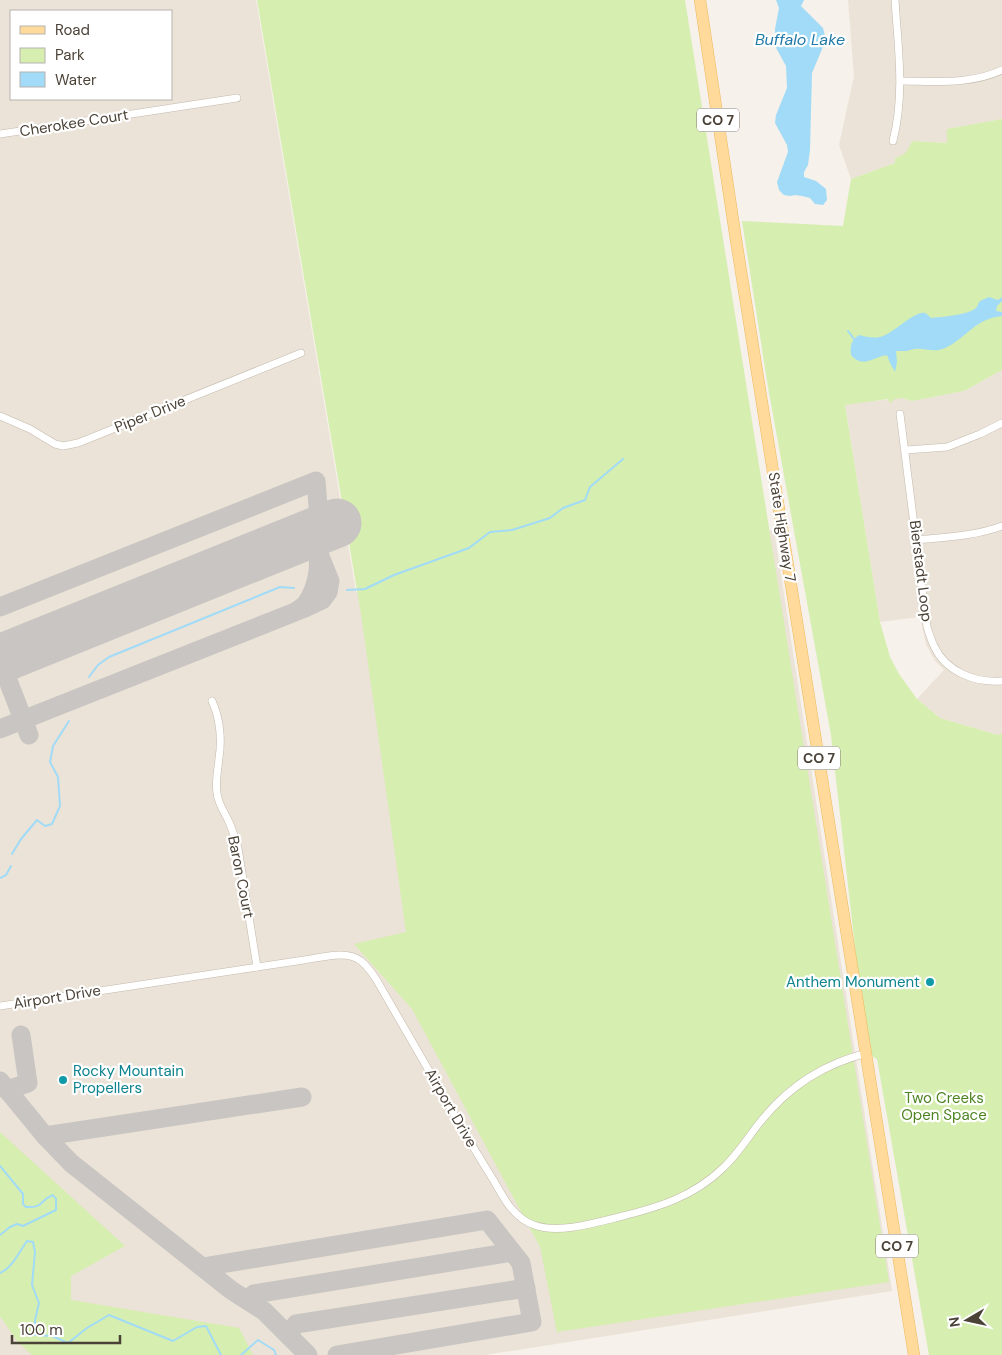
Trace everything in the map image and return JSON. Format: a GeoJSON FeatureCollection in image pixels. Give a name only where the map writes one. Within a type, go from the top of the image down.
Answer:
{"type":"FeatureCollection","features":[{"type":"Feature","properties":{"kind":"main road","name":"State Highway 7"},"geometry":{"type":"LineString","coordinates":[[700,0],[739,260],[867,1053]]}},
{"type":"Feature","properties":{"kind":"main road","name":"CO 7"},"geometry":{"type":"LineString","coordinates":[[867,1053],[914,1355]]}},
{"type":"Feature","properties":{"kind":"street"},"geometry":{"type":"LineString","coordinates":[[893,141],[898,123],[901,81],[895,0]]}},
{"type":"Feature","properties":{"kind":"street"},"geometry":{"type":"LineString","coordinates":[[901,81],[968,79],[1002,70]]}},
{"type":"Feature","properties":{"kind":"street","name":"Cherokee Court"},"geometry":{"type":"LineString","coordinates":[[0,134],[237,98]]}},
{"type":"Feature","properties":{"kind":"street","name":"Piper Drive"},"geometry":{"type":"LineString","coordinates":[[0,416],[55,444],[66,446],[98,435],[301,353]]}},
{"type":"Feature","properties":{"kind":"street","name":"Bierstadt Loop"},"geometry":{"type":"LineString","coordinates":[[900,414],[927,627],[935,648],[943,660],[963,675],[992,682],[1002,681]]}},
{"type":"Feature","properties":{"kind":"street"},"geometry":{"type":"LineString","coordinates":[[906,450],[947,446],[980,434],[1002,422]]}},
{"type":"Feature","properties":{"kind":"street"},"geometry":{"type":"LineString","coordinates":[[917,540],[974,534],[1002,526]]}},
{"type":"Feature","properties":{"kind":"street","name":"Baron Court"},"geometry":{"type":"LineString","coordinates":[[212,701],[216,709],[220,736],[216,792],[238,848],[257,968]]}},
{"type":"Feature","properties":{"kind":"street","name":"Airport Drive"},"geometry":{"type":"LineString","coordinates":[[0,1006],[340,955],[352,957],[361,961],[376,979],[470,1142],[510,1207],[520,1217],[534,1226],[549,1228],[576,1226],[607,1220],[659,1206],[686,1195],[723,1168],[742,1147],[770,1110],[791,1089],[832,1064],[867,1053]]}},
{"type":"Feature","properties":{"kind":"shaded area"},"geometry":{"type":"Polygon","coordinates":[[[0,0],[256,0],[356,592],[774,530],[892,1291],[485,1355],[0,1355],[0,0]]]}},
{"type":"Feature","properties":{"kind":"shaded area"},"geometry":{"type":"Polygon","coordinates":[[[848,0],[1002,0],[1002,119],[947,129],[947,143],[912,141],[907,153],[895,158],[895,163],[851,179],[839,145],[854,76],[848,0]]]}},
{"type":"Feature","properties":{"kind":"shaded area"},"geometry":{"type":"Polygon","coordinates":[[[1002,370],[1002,733],[998,735],[940,718],[917,699],[944,670],[935,661],[926,644],[920,617],[880,622],[845,404],[902,398],[912,401],[964,391],[1002,370]]]}},
{"type":"Feature","properties":{"kind":"green space"},"geometry":{"type":"Polygon","coordinates":[[[257,0],[685,0],[889,1282],[557,1332],[540,1247],[412,1009],[354,944],[406,932],[361,614],[257,0]]]}},
{"type":"Feature","properties":{"kind":"green space","name":"Two Creeks Open Space"},"geometry":{"type":"Polygon","coordinates":[[[1002,119],[1002,370],[964,391],[912,401],[902,398],[895,399],[890,403],[888,399],[845,405],[880,622],[890,657],[899,674],[917,699],[940,718],[998,735],[1002,733],[1002,1355],[929,1355],[877,1059],[867,1053],[831,735],[768,387],[742,221],[843,226],[851,179],[895,163],[895,158],[906,152],[912,141],[947,143],[947,129],[1002,119]]]}},
{"type":"Feature","properties":{"kind":"green space"},"geometry":{"type":"Polygon","coordinates":[[[0,1132],[125,1246],[71,1276],[71,1300],[239,1328],[253,1355],[32,1355],[17,1341],[0,1316],[0,1132]]]}},
{"type":"Feature","properties":{"kind":"water","name":"Buffalo Lake"},"geometry":{"type":"Polygon","coordinates":[[[776,0],[804,0],[801,6],[823,28],[825,36],[825,42],[812,73],[810,150],[808,165],[804,172],[804,177],[816,181],[826,189],[827,200],[823,205],[815,204],[810,198],[784,195],[779,190],[777,182],[788,152],[787,145],[775,123],[776,115],[787,88],[786,66],[775,46],[775,29],[779,8],[776,0]]]}},
{"type":"Feature","properties":{"kind":"water"},"geometry":{"type":"Polygon","coordinates":[[[989,297],[998,300],[1002,297],[1002,301],[997,306],[996,311],[1002,312],[1002,316],[984,321],[953,344],[941,349],[896,351],[897,362],[895,372],[887,355],[864,362],[855,359],[851,355],[854,339],[859,335],[874,338],[883,336],[921,313],[926,313],[931,318],[967,312],[976,308],[980,301],[989,297]]]}},
{"type":"Feature","properties":{"kind":"waterway"},"geometry":{"type":"LineString","coordinates":[[848,331],[854,339]]}},
{"type":"Feature","properties":{"kind":"waterway"},"geometry":{"type":"LineString","coordinates":[[347,590],[365,589],[394,575],[469,548],[490,532],[512,530],[550,518],[563,508],[585,500],[590,487],[623,459]]}},
{"type":"Feature","properties":{"kind":"waterway"},"geometry":{"type":"LineString","coordinates":[[89,677],[98,665],[109,657],[280,587],[294,588]]}},
{"type":"Feature","properties":{"kind":"waterway"},"geometry":{"type":"LineString","coordinates":[[12,854],[21,839],[37,820],[45,826],[52,824],[60,806],[58,777],[50,762],[53,746],[69,721]]}},
{"type":"Feature","properties":{"kind":"waterway"},"geometry":{"type":"LineString","coordinates":[[0,878],[6,875],[11,866]]}},
{"type":"Feature","properties":{"kind":"waterway"},"geometry":{"type":"LineString","coordinates":[[0,1166],[23,1194],[23,1204],[26,1207],[39,1205],[53,1195],[56,1199],[56,1210],[23,1226],[17,1224],[10,1227],[0,1235]]}},
{"type":"Feature","properties":{"kind":"waterway"},"geometry":{"type":"LineString","coordinates":[[0,1273],[12,1263],[27,1241],[33,1242],[35,1252],[32,1285],[39,1303],[35,1320],[35,1335],[52,1336],[68,1343],[87,1328],[109,1315],[173,1341],[197,1327],[206,1326],[221,1355]]}},
{"type":"Feature","properties":{"kind":"waterway"},"geometry":{"type":"LineString","coordinates":[[241,1355],[258,1340],[274,1350],[276,1355]]}},
{"type":"Feature","properties":{"kind":"taxiway"},"geometry":{"type":"LineString","coordinates":[[0,607],[316,481],[320,530]]}},
{"type":"Feature","properties":{"kind":"taxiway"},"geometry":{"type":"LineString","coordinates":[[0,729],[322,600],[328,592],[330,581],[311,534]]}},
{"type":"Feature","properties":{"kind":"taxiway"},"geometry":{"type":"LineString","coordinates":[[298,610],[306,603],[315,587],[318,574],[318,557]]}},
{"type":"Feature","properties":{"kind":"taxiway"},"geometry":{"type":"LineString","coordinates":[[0,660],[29,735]]}},
{"type":"Feature","properties":{"kind":"taxiway"},"geometry":{"type":"LineString","coordinates":[[7,1090],[28,1083],[21,1035]]}},
{"type":"Feature","properties":{"kind":"taxiway"},"geometry":{"type":"LineString","coordinates":[[0,1081],[45,1136],[71,1163],[231,1290],[264,1311],[308,1355]]}},
{"type":"Feature","properties":{"kind":"taxiway"},"geometry":{"type":"LineString","coordinates":[[45,1136],[302,1097]]}},
{"type":"Feature","properties":{"kind":"taxiway"},"geometry":{"type":"LineString","coordinates":[[203,1267],[487,1220],[521,1263],[532,1322],[337,1355]]}},
{"type":"Feature","properties":{"kind":"taxiway"},"geometry":{"type":"LineString","coordinates":[[247,1299],[254,1294],[512,1252]]}},
{"type":"Feature","properties":{"kind":"taxiway"},"geometry":{"type":"LineString","coordinates":[[288,1335],[296,1324],[526,1288]]}},
{"type":"Feature","properties":{"kind":"runway"},"geometry":{"type":"LineString","coordinates":[[0,659],[337,523]]}},
{"type":"Feature","properties":{"kind":"place","name":"Anthem Monument"},"geometry":{"type":"Point","coordinates":[930,982]}},
{"type":"Feature","properties":{"kind":"place","name":"Rocky Mountain Propellers"},"geometry":{"type":"Point","coordinates":[63,1080]}}]}
